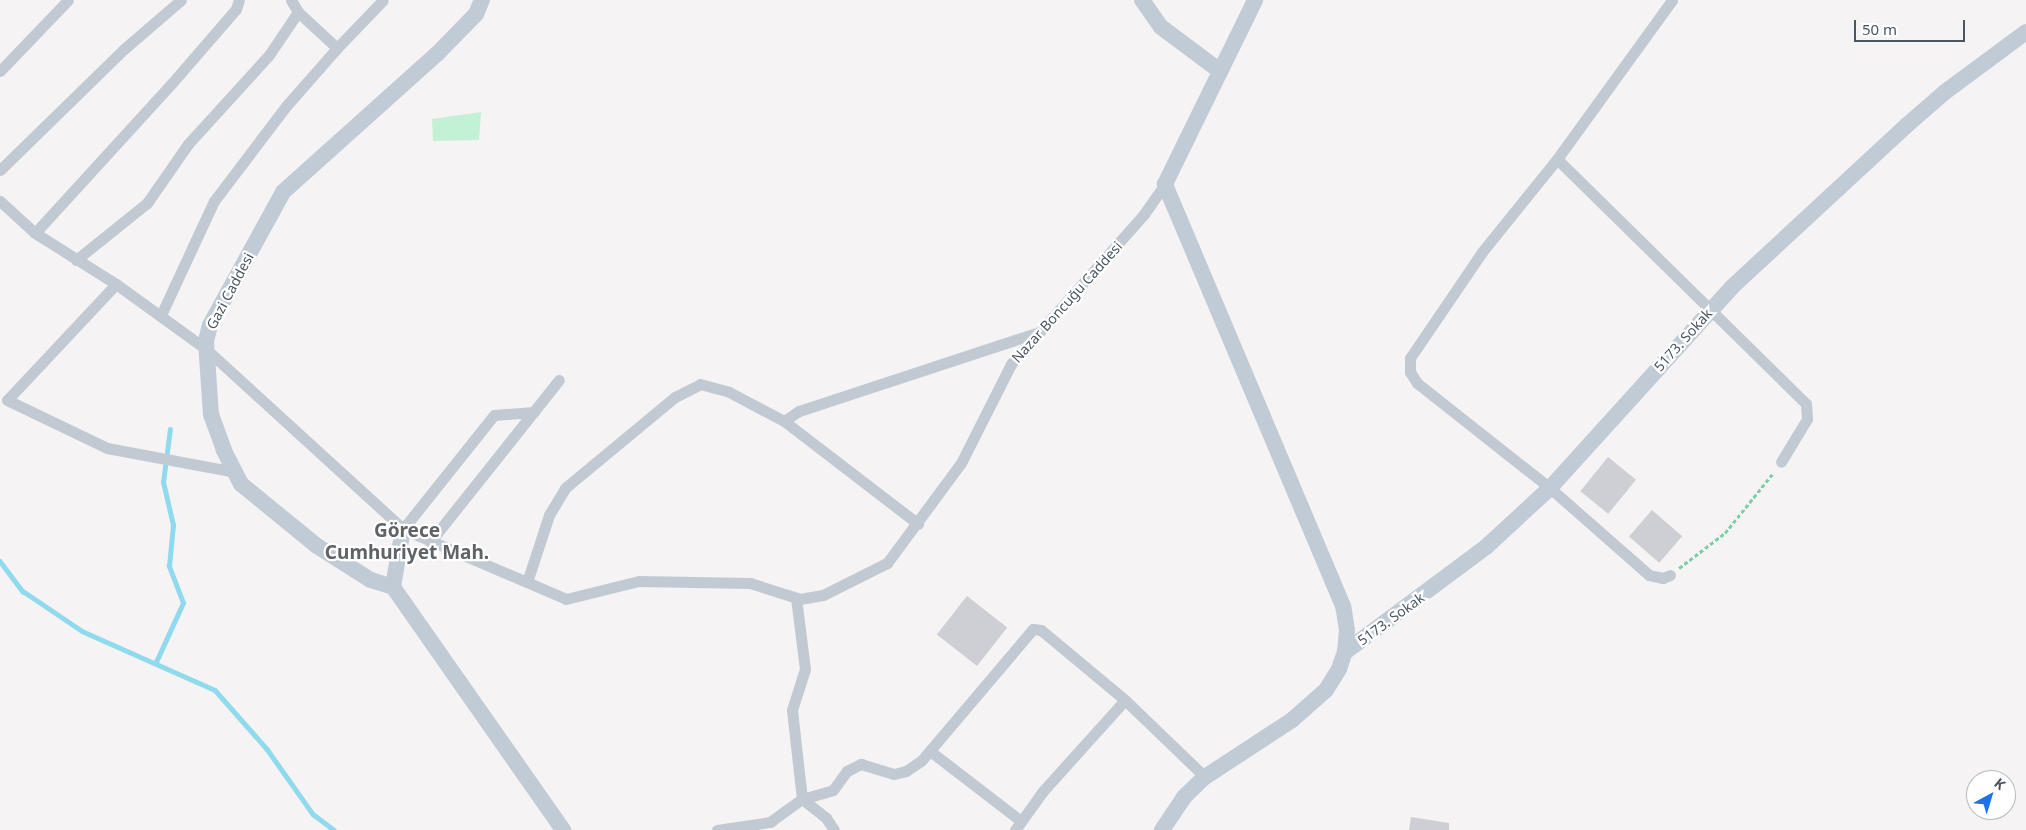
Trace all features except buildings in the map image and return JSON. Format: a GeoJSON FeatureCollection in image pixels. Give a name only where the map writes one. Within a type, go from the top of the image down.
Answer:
{"type":"FeatureCollection","features":[{"type":"Feature","properties":{"kind":"street"},"geometry":{"type":"LineString","coordinates":[[0,71],[68,0]]}},
{"type":"Feature","properties":{"kind":"street"},"geometry":{"type":"LineString","coordinates":[[0,170],[124,50],[182,0]]}},
{"type":"Feature","properties":{"kind":"street"},"geometry":{"type":"LineString","coordinates":[[35,233],[172,83],[236,9],[239,0]]}},
{"type":"Feature","properties":{"kind":"street"},"geometry":{"type":"LineString","coordinates":[[290,0],[298,12],[336,48]]}},
{"type":"Feature","properties":{"kind":"street"},"geometry":{"type":"LineString","coordinates":[[161,315],[214,201],[287,105],[336,48],[383,0]]}},
{"type":"Feature","properties":{"kind":"street","name":"Gazi Caddesi"},"geometry":{"type":"LineString","coordinates":[[392,587],[369,579],[317,546],[242,484],[235,472],[212,415],[206,349],[210,325],[283,192],[438,54],[476,14],[482,0]]}},
{"type":"Feature","properties":{"kind":"street"},"geometry":{"type":"LineString","coordinates":[[1142,0],[1161,27],[1220,71]]}},
{"type":"Feature","properties":{"kind":"street","name":"Nazar Boncuğu Caddesi"},"geometry":{"type":"LineString","coordinates":[[796,598],[823,595],[887,563],[918,524],[961,463],[1011,364],[1144,214],[1165,184],[1255,0]]}},
{"type":"Feature","properties":{"kind":"street"},"geometry":{"type":"LineString","coordinates":[[1670,575],[1662,578],[1649,575],[1550,488],[1416,383],[1410,372],[1410,358],[1482,252],[1557,159],[1672,0]]}},
{"type":"Feature","properties":{"kind":"street"},"geometry":{"type":"LineString","coordinates":[[76,260],[148,203],[188,144],[269,54],[298,12]]}},
{"type":"Feature","properties":{"kind":"street","name":"5173. Sokak"},"geometry":{"type":"LineString","coordinates":[[1345,652],[1486,547],[1550,488],[1711,309],[1907,125],[1945,92],[2026,32]]}},
{"type":"Feature","properties":{"kind":"street"},"geometry":{"type":"LineString","coordinates":[[1557,159],[1806,404],[1807,419],[1781,462]]}},
{"type":"Feature","properties":{"kind":"street"},"geometry":{"type":"LineString","coordinates":[[1162,830],[1184,797],[1205,777],[1310,705],[1326,690],[1339,669],[1345,652],[1347,630],[1343,606],[1165,184]]}},
{"type":"Feature","properties":{"kind":"street"},"geometry":{"type":"LineString","coordinates":[[0,201],[35,233],[116,284],[206,349],[403,529],[566,599],[639,581],[750,583],[796,598],[805,669],[792,710],[802,799],[826,818],[834,830]]}},
{"type":"Feature","properties":{"kind":"street"},"geometry":{"type":"LineString","coordinates":[[116,284],[7,400],[106,448],[235,472]]}},
{"type":"Feature","properties":{"kind":"street"},"geometry":{"type":"LineString","coordinates":[[784,421],[799,411],[1040,332]]}},
{"type":"Feature","properties":{"kind":"street"},"geometry":{"type":"LineString","coordinates":[[430,542],[559,380]]}},
{"type":"Feature","properties":{"kind":"street"},"geometry":{"type":"LineString","coordinates":[[527,582],[549,515],[565,488],[675,397],[700,384],[729,392],[784,421],[918,524]]}},
{"type":"Feature","properties":{"kind":"street"},"geometry":{"type":"LineString","coordinates":[[534,412],[494,415],[403,529],[392,587],[563,830]]}},
{"type":"Feature","properties":{"kind":"street"},"geometry":{"type":"LineString","coordinates":[[716,830],[770,822],[802,799],[833,790],[848,771],[861,764],[894,774],[921,761],[1034,629],[1041,630],[1125,700],[1205,777]]}},
{"type":"Feature","properties":{"kind":"street"},"geometry":{"type":"LineString","coordinates":[[930,751],[1018,825],[1043,790],[1125,700]]}},
{"type":"Feature","properties":{"kind":"path"},"geometry":{"type":"LineString","coordinates":[[1670,575],[1725,533],[1781,462]]}},
{"type":"Feature","properties":{"kind":"green space"},"geometry":{"type":"Polygon","coordinates":[[[481,112],[479,140],[433,141],[432,119],[481,112]]]}},
{"type":"Feature","properties":{"kind":"waterway"},"geometry":{"type":"LineString","coordinates":[[156,662],[183,603],[169,566],[173,525],[163,482],[170,429]]}},
{"type":"Feature","properties":{"kind":"waterway"},"geometry":{"type":"LineString","coordinates":[[0,561],[23,591],[82,631],[215,690],[267,749],[313,814],[334,830]]}},
{"type":"Feature","properties":{"kind":"district","name":"Görece Cumhuriyet Mah."},"geometry":{"type":"Point","coordinates":[407,542]}}]}
